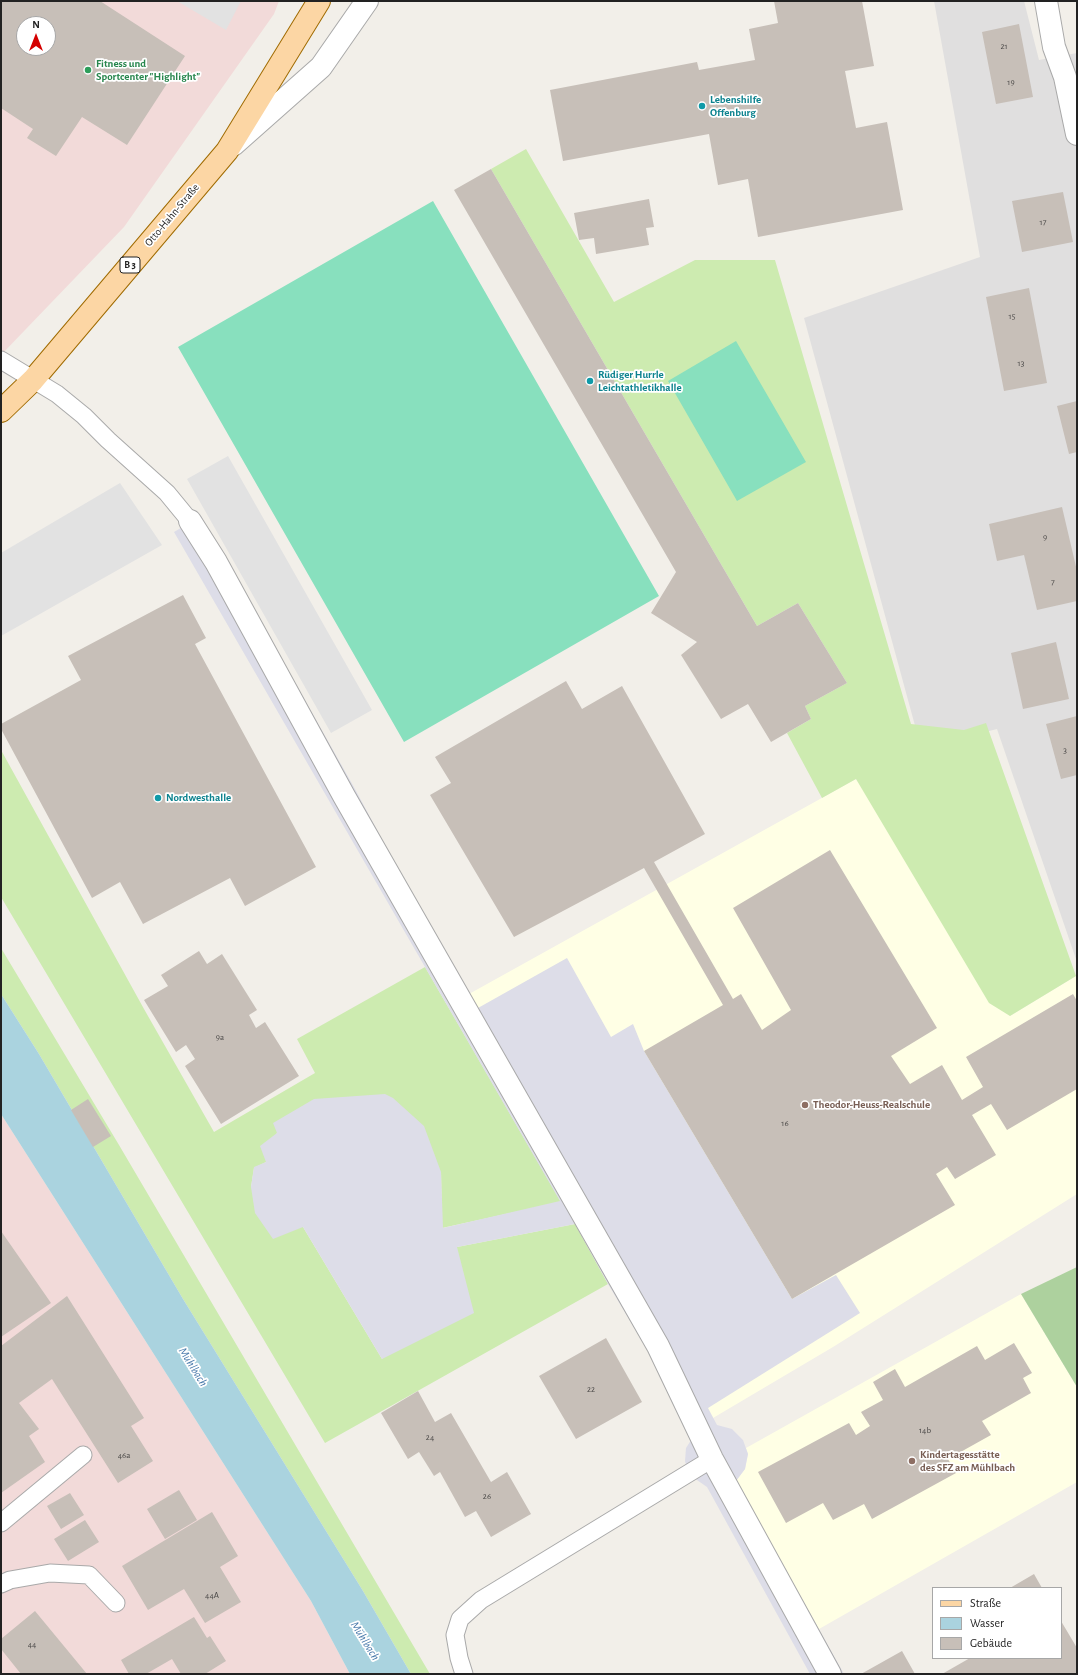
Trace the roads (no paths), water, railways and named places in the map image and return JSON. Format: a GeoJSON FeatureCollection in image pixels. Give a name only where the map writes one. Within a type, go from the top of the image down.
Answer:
{"type":"FeatureCollection","features":[{"type":"Feature","properties":{"kind":"main road","name":"Otto-Hahn-Straße"},"geometry":{"type":"LineString","coordinates":[[1,412],[32,380],[226,151],[320,1]]}},
{"type":"Feature","properties":{"kind":"street"},"geometry":{"type":"LineString","coordinates":[[226,151],[321,67],[367,1]]}},
{"type":"Feature","properties":{"kind":"street"},"geometry":{"type":"LineString","coordinates":[[1046,1],[1054,47],[1064,77],[1077,134]]}},
{"type":"Feature","properties":{"kind":"street"},"geometry":{"type":"LineString","coordinates":[[190,521],[216,562],[344,796],[658,1346],[712,1459],[830,1674]]}},
{"type":"Feature","properties":{"kind":"lane"},"geometry":{"type":"LineString","coordinates":[[1,360],[57,394],[84,416],[167,493],[190,521]]}},
{"type":"Feature","properties":{"kind":"lane"},"geometry":{"type":"LineString","coordinates":[[1,1522],[83,1455]]}},
{"type":"Feature","properties":{"kind":"lane"},"geometry":{"type":"LineString","coordinates":[[464,1674],[459,1658],[455,1635],[460,1619],[481,1600],[712,1459]]}},
{"type":"Feature","properties":{"kind":"lane"},"geometry":{"type":"LineString","coordinates":[[1,1584],[10,1580],[50,1574],[89,1575],[116,1603]]}},
{"type":"Feature","properties":{"kind":"water","name":"Mühlbach"},"geometry":{"type":"Polygon","coordinates":[[[1,994],[39,1054],[183,1299],[363,1591],[411,1674],[350,1674],[311,1601],[1,1114],[1,994]]]}},
{"type":"Feature","properties":{"kind":"place","name":"Fitness und Sportcenter \"Highlight\""},"geometry":{"type":"Point","coordinates":[88,70]}},
{"type":"Feature","properties":{"kind":"place","name":"Lebenshilfe Offenburg"},"geometry":{"type":"Point","coordinates":[702,106]}},
{"type":"Feature","properties":{"kind":"place","name":"Rüdiger Hurrle Leichtathletikhalle"},"geometry":{"type":"Point","coordinates":[590,381]}},
{"type":"Feature","properties":{"kind":"place","name":"Nordwesthalle"},"geometry":{"type":"Point","coordinates":[158,798]}},
{"type":"Feature","properties":{"kind":"place","name":"Theodor-Heuss-Realschule"},"geometry":{"type":"Point","coordinates":[805,1105]}},
{"type":"Feature","properties":{"kind":"place","name":"Kindertagesstätte des SFZ am Mühlbach"},"geometry":{"type":"Point","coordinates":[912,1461]}}]}
